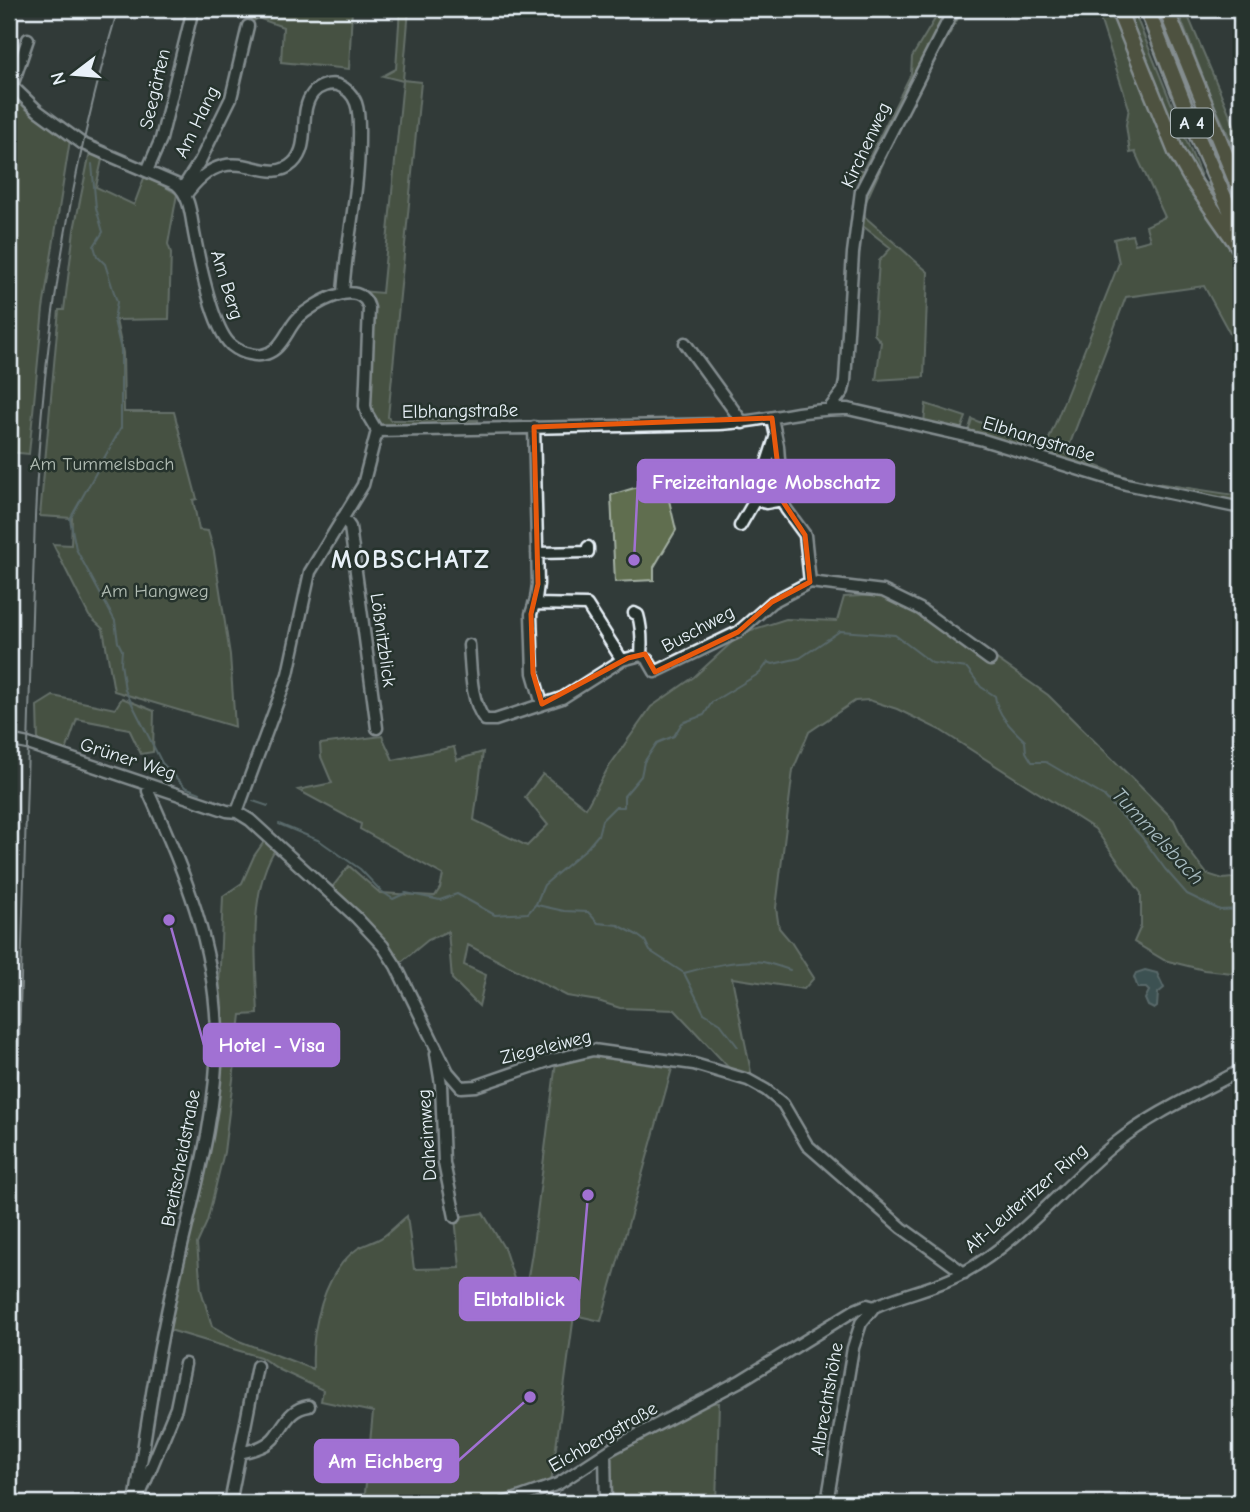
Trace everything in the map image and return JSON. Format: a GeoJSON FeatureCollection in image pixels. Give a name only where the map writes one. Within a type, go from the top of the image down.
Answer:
{"type":"FeatureCollection","features":[{"type":"Feature","properties":{"kind":"highway"},"geometry":{"type":"LineString","coordinates":[[1118,9],[1176,152],[1192,180],[1241,250]]}},
{"type":"Feature","properties":{"kind":"highway","name":"A 4"},"geometry":{"type":"LineString","coordinates":[[1147,9],[1191,122],[1241,236]]}},
{"type":"Feature","properties":{"kind":"highway","name":"A 4"},"geometry":{"type":"LineString","coordinates":[[1166,9],[1241,193]]}},
{"type":"Feature","properties":{"kind":"street","name":"Kirchenweg"},"geometry":{"type":"LineString","coordinates":[[848,409],[843,391],[861,191],[954,9]]}},
{"type":"Feature","properties":{"kind":"street","name":"Seegärten"},"geometry":{"type":"LineString","coordinates":[[147,171],[161,139],[192,13]]}},
{"type":"Feature","properties":{"kind":"street","name":"Am Hang"},"geometry":{"type":"LineString","coordinates":[[183,193],[231,98],[248,26]]}},
{"type":"Feature","properties":{"kind":"street"},"geometry":{"type":"LineString","coordinates":[[28,39],[10,84],[72,138],[147,171],[183,193],[215,167],[242,164],[268,170],[282,169],[292,164],[301,152],[307,107],[313,93],[324,85],[337,85],[349,92],[356,104],[359,167],[343,294],[359,294],[365,298],[369,308],[364,398],[367,414],[377,431]]}},
{"type":"Feature","properties":{"kind":"street","name":"Am Berg"},"geometry":{"type":"LineString","coordinates":[[183,193],[217,321],[225,337],[238,349],[256,356],[271,351],[300,316],[316,305],[343,294]]}},
{"type":"Feature","properties":{"kind":"street"},"geometry":{"type":"LineString","coordinates":[[685,343],[743,423]]}},
{"type":"Feature","properties":{"kind":"street"},"geometry":{"type":"LineString","coordinates":[[830,408],[843,391]]}},
{"type":"Feature","properties":{"kind":"street","name":"Elbhangstraße"},"geometry":{"type":"LineString","coordinates":[[237,812],[291,666],[310,572],[366,478],[377,431],[743,423],[830,408],[848,409],[983,440],[1126,484],[1241,508]]}},
{"type":"Feature","properties":{"kind":"street"},"geometry":{"type":"LineString","coordinates":[[772,418],[782,500],[805,536],[810,582],[883,592],[920,609],[990,660]]}},
{"type":"Feature","properties":{"kind":"street"},"geometry":{"type":"LineString","coordinates":[[534,427],[538,584],[531,614],[533,673],[542,704]]}},
{"type":"Feature","properties":{"kind":"street"},"geometry":{"type":"LineString","coordinates":[[740,526],[755,500],[776,437]]}},
{"type":"Feature","properties":{"kind":"street"},"geometry":{"type":"LineString","coordinates":[[755,500],[766,503],[782,500]]}},
{"type":"Feature","properties":{"kind":"street","name":"Lößnitzblick"},"geometry":{"type":"LineString","coordinates":[[343,517],[350,527],[377,728]]}},
{"type":"Feature","properties":{"kind":"street"},"geometry":{"type":"LineString","coordinates":[[537,553],[589,552],[588,547]]}},
{"type":"Feature","properties":{"kind":"street","name":"Buschweg"},"geometry":{"type":"LineString","coordinates":[[641,655],[648,660],[655,672],[738,632],[772,602],[810,582]]}},
{"type":"Feature","properties":{"kind":"street"},"geometry":{"type":"LineString","coordinates":[[534,604],[587,605],[622,660]]}},
{"type":"Feature","properties":{"kind":"street"},"geometry":{"type":"LineString","coordinates":[[469,645],[480,713],[485,720],[495,720],[573,692],[622,660],[641,655],[643,638],[638,615],[634,613]]}},
{"type":"Feature","properties":{"kind":"street","name":"Grüner Weg"},"geometry":{"type":"LineString","coordinates":[[9,740],[237,812]]}},
{"type":"Feature","properties":{"kind":"street","name":"Breitscheidstraße"},"geometry":{"type":"LineString","coordinates":[[136,1503],[154,1372],[203,1150],[212,1094],[217,1035],[211,974],[201,925],[178,857],[148,791],[150,785]]}},
{"type":"Feature","properties":{"kind":"street","name":"Ziegeleiweg"},"geometry":{"type":"LineString","coordinates":[[237,812],[250,820],[329,892],[383,946],[396,966],[436,1050],[454,1081],[461,1087],[467,1088],[593,1049],[694,1064],[748,1080],[783,1104],[807,1144],[902,1228],[964,1273]]}},
{"type":"Feature","properties":{"kind":"street","name":"Daheimweg"},"geometry":{"type":"LineString","coordinates":[[436,1050],[441,1084],[444,1163],[455,1217]]}},
{"type":"Feature","properties":{"kind":"street","name":"Alt-Leuteritzer Ring"},"geometry":{"type":"LineString","coordinates":[[679,1415],[855,1310],[867,1305],[874,1307],[925,1290],[964,1273],[992,1255],[1115,1144],[1148,1119],[1241,1070]]}},
{"type":"Feature","properties":{"kind":"street","name":"Albrechtshöhe"},"geometry":{"type":"LineString","coordinates":[[827,1503],[853,1348],[861,1323],[874,1307]]}},
{"type":"Feature","properties":{"kind":"street","name":"Breitscheidstraße"},"geometry":{"type":"LineString","coordinates":[[136,1503],[176,1408],[185,1364]]}},
{"type":"Feature","properties":{"kind":"street"},"geometry":{"type":"LineString","coordinates":[[230,1503],[257,1366]]}},
{"type":"Feature","properties":{"kind":"street"},"geometry":{"type":"LineString","coordinates":[[240,1453],[256,1450],[267,1443],[276,1436],[280,1426],[295,1410],[309,1406]]}},
{"type":"Feature","properties":{"kind":"street","name":"Eichbergstraße"},"geometry":{"type":"LineString","coordinates":[[504,1503],[551,1487],[639,1433],[679,1415]]}},
{"type":"Feature","properties":{"kind":"street"},"geometry":{"type":"LineString","coordinates":[[605,1454],[606,1503]]}},
{"type":"Feature","properties":{"kind":"highlighted area"},"geometry":{"type":"Polygon","coordinates":[[[772,418],[782,500],[805,535],[810,582],[772,602],[738,632],[655,672],[645,654],[628,658],[542,704],[533,673],[531,614],[538,584],[534,427],[772,418]]]}},
{"type":"Feature","properties":{"kind":"green space"},"geometry":{"type":"Polygon","coordinates":[[[250,9],[352,9],[349,69],[281,62],[283,27],[258,18],[251,23],[250,9]]]}},
{"type":"Feature","properties":{"kind":"green space"},"geometry":{"type":"Polygon","coordinates":[[[400,9],[409,9],[403,80],[421,82],[388,417],[390,420],[478,420],[478,424],[381,426],[369,409],[372,307],[370,300],[360,291],[382,293],[403,81],[383,76],[396,69],[400,9]]]}},
{"type":"Feature","properties":{"kind":"green space"},"geometry":{"type":"Polygon","coordinates":[[[941,9],[950,9],[864,176],[859,179],[858,170],[863,170],[911,74],[912,57],[941,9]]]}},
{"type":"Feature","properties":{"kind":"green space"},"geometry":{"type":"Polygon","coordinates":[[[958,9],[963,9],[903,119],[863,208],[865,217],[928,272],[924,377],[876,380],[881,342],[874,334],[879,261],[891,248],[859,223],[864,194],[958,9]]]}},
{"type":"Feature","properties":{"kind":"green space"},"geometry":{"type":"Polygon","coordinates":[[[1097,9],[1112,9],[1156,119],[1241,262],[1241,354],[1204,286],[1126,297],[1066,454],[1143,481],[1241,496],[1241,504],[1123,480],[1037,450],[1029,451],[972,435],[969,429],[972,419],[1045,449],[1119,263],[1114,239],[1132,235],[1135,244],[1150,240],[1146,226],[1165,217],[1135,152],[1130,153],[1126,125],[1129,108],[1097,9]]]}},
{"type":"Feature","properties":{"kind":"green space"},"geometry":{"type":"Polygon","coordinates":[[[1122,9],[1133,9],[1204,184],[1208,183],[1215,203],[1178,143],[1122,9]]]}},
{"type":"Feature","properties":{"kind":"green space"},"geometry":{"type":"Polygon","coordinates":[[[1177,9],[1185,9],[1241,141],[1241,163],[1210,95],[1177,9]]]}},
{"type":"Feature","properties":{"kind":"green space"},"geometry":{"type":"Polygon","coordinates":[[[9,91],[34,115],[70,140],[43,309],[29,454],[9,452],[9,91]]]}},
{"type":"Feature","properties":{"kind":"green space"},"geometry":{"type":"Polygon","coordinates":[[[90,152],[102,160],[96,187],[134,205],[144,178],[150,178],[177,194],[168,244],[171,253],[169,319],[116,320],[123,353],[124,412],[174,412],[197,499],[193,500],[199,530],[208,531],[214,552],[230,655],[235,727],[114,691],[103,629],[89,616],[53,544],[71,545],[72,518],[40,516],[59,310],[64,310],[74,230],[90,152]]]}},
{"type":"Feature","properties":{"kind":"green space"},"geometry":{"type":"Polygon","coordinates":[[[926,404],[966,417],[960,432],[924,423],[926,404]]]}},
{"type":"Feature","properties":{"kind":"green space"},"geometry":{"type":"Polygon","coordinates":[[[664,479],[676,530],[654,567],[654,580],[615,582],[611,495],[664,479]]]}},
{"type":"Feature","properties":{"kind":"green space"},"geometry":{"type":"Polygon","coordinates":[[[878,595],[957,631],[1048,695],[1174,820],[1187,848],[1207,874],[1223,879],[1241,877],[1241,974],[1204,970],[1164,960],[1134,942],[1141,926],[1141,893],[1095,829],[940,730],[897,709],[869,700],[855,701],[809,732],[793,770],[776,908],[779,928],[814,978],[804,989],[732,978],[752,1077],[729,1068],[675,1010],[620,1008],[567,996],[468,945],[464,965],[486,975],[479,1006],[452,979],[448,931],[428,940],[399,964],[330,890],[349,866],[380,893],[435,896],[443,875],[360,829],[361,824],[298,790],[332,783],[321,757],[320,744],[382,736],[393,760],[454,747],[457,760],[483,752],[474,820],[527,846],[548,825],[525,797],[543,774],[586,808],[608,768],[651,707],[694,677],[742,633],[786,619],[837,621],[844,597],[878,595]]]}},
{"type":"Feature","properties":{"kind":"green space"},"geometry":{"type":"Polygon","coordinates":[[[53,696],[115,709],[122,698],[154,711],[153,752],[141,754],[129,729],[77,719],[66,751],[38,742],[37,706],[53,696]]]}},
{"type":"Feature","properties":{"kind":"green space"},"geometry":{"type":"Polygon","coordinates":[[[268,836],[278,845],[268,863],[258,904],[255,949],[258,1014],[241,1015],[224,1152],[207,1222],[197,1244],[201,1290],[212,1326],[239,1341],[313,1369],[317,1321],[328,1287],[336,1273],[345,1259],[357,1249],[381,1238],[407,1216],[414,1269],[460,1268],[455,1217],[483,1213],[504,1248],[519,1294],[525,1294],[556,1062],[594,1052],[673,1065],[601,1321],[574,1315],[551,1484],[498,1503],[364,1503],[373,1412],[321,1401],[323,1390],[280,1370],[260,1357],[163,1328],[203,1150],[217,1035],[223,896],[242,883],[254,856],[268,836]]]}},
{"type":"Feature","properties":{"kind":"green space"},"geometry":{"type":"Polygon","coordinates":[[[709,1402],[719,1403],[716,1503],[610,1503],[609,1456],[653,1428],[689,1414],[709,1402]]]}},
{"type":"Feature","properties":{"kind":"water"},"geometry":{"type":"Polygon","coordinates":[[[1145,970],[1157,973],[1164,988],[1158,993],[1157,1007],[1154,1009],[1148,1006],[1145,999],[1149,991],[1146,988],[1138,988],[1134,977],[1136,973],[1145,970]]]}},
{"type":"Feature","properties":{"kind":"waterway","name":"Tummelsbach"},"geometry":{"type":"LineString","coordinates":[[92,164],[96,208],[103,232],[94,246],[97,256],[105,264],[117,302],[114,320],[121,350],[121,428],[70,519],[76,549],[115,621],[122,650],[125,690],[162,763],[185,787],[200,793]]}},
{"type":"Feature","properties":{"kind":"waterway","name":"Tummelsbach"},"geometry":{"type":"LineString","coordinates":[[279,824],[320,841],[360,869],[381,891],[393,899],[406,893],[440,900],[457,894],[495,915],[528,913],[536,904],[544,885],[598,835],[602,820],[615,807],[624,807],[624,796],[641,776],[644,762],[657,743],[674,736],[682,723],[704,715],[712,702],[760,673],[768,662],[773,664],[800,658],[840,631],[895,635],[932,663],[967,668],[981,687],[995,696],[1002,715],[1025,741],[1026,752],[1032,762],[1046,762],[1104,796],[1141,836],[1187,894],[1220,910],[1241,909]]}},
{"type":"Feature","properties":{"kind":"waterway","name":"Tummelsbach"},"geometry":{"type":"LineString","coordinates":[[253,801],[268,806]]}},
{"type":"Feature","properties":{"kind":"waterway"},"geometry":{"type":"LineString","coordinates":[[537,905],[564,911],[588,912],[598,923],[618,925],[637,935],[645,941],[650,951],[684,973],[745,962],[763,962],[790,970]]}},
{"type":"Feature","properties":{"kind":"waterway"},"geometry":{"type":"LineString","coordinates":[[684,973],[704,1013],[719,1022],[738,1047]]}},
{"type":"Feature","properties":{"kind":"railway"},"geometry":{"type":"LineString","coordinates":[[9,1371],[35,517],[44,388],[51,324],[72,197],[85,134],[118,9]]}},
{"type":"Feature","properties":{"kind":"place","name":"Freizeitanlage Mobschatz"},"geometry":{"type":"Point","coordinates":[634,560]}},
{"type":"Feature","properties":{"kind":"place","name":"Hotel - Visa"},"geometry":{"type":"Point","coordinates":[169,920]}},
{"type":"Feature","properties":{"kind":"place","name":"Elbtalblick"},"geometry":{"type":"Point","coordinates":[588,1195]}},
{"type":"Feature","properties":{"kind":"place","name":"Am Eichberg"},"geometry":{"type":"Point","coordinates":[530,1397]}},
{"type":"Feature","properties":{"kind":"district","name":"MOBSCHATZ"},"geometry":{"type":"Point","coordinates":[411,560]}},
{"type":"Feature","properties":{"kind":"park label","name":"Am Tummelsbach"},"geometry":{"type":"Point","coordinates":[102,464]}},
{"type":"Feature","properties":{"kind":"park label","name":"Am Hangweg"},"geometry":{"type":"Point","coordinates":[155,591]}}]}
